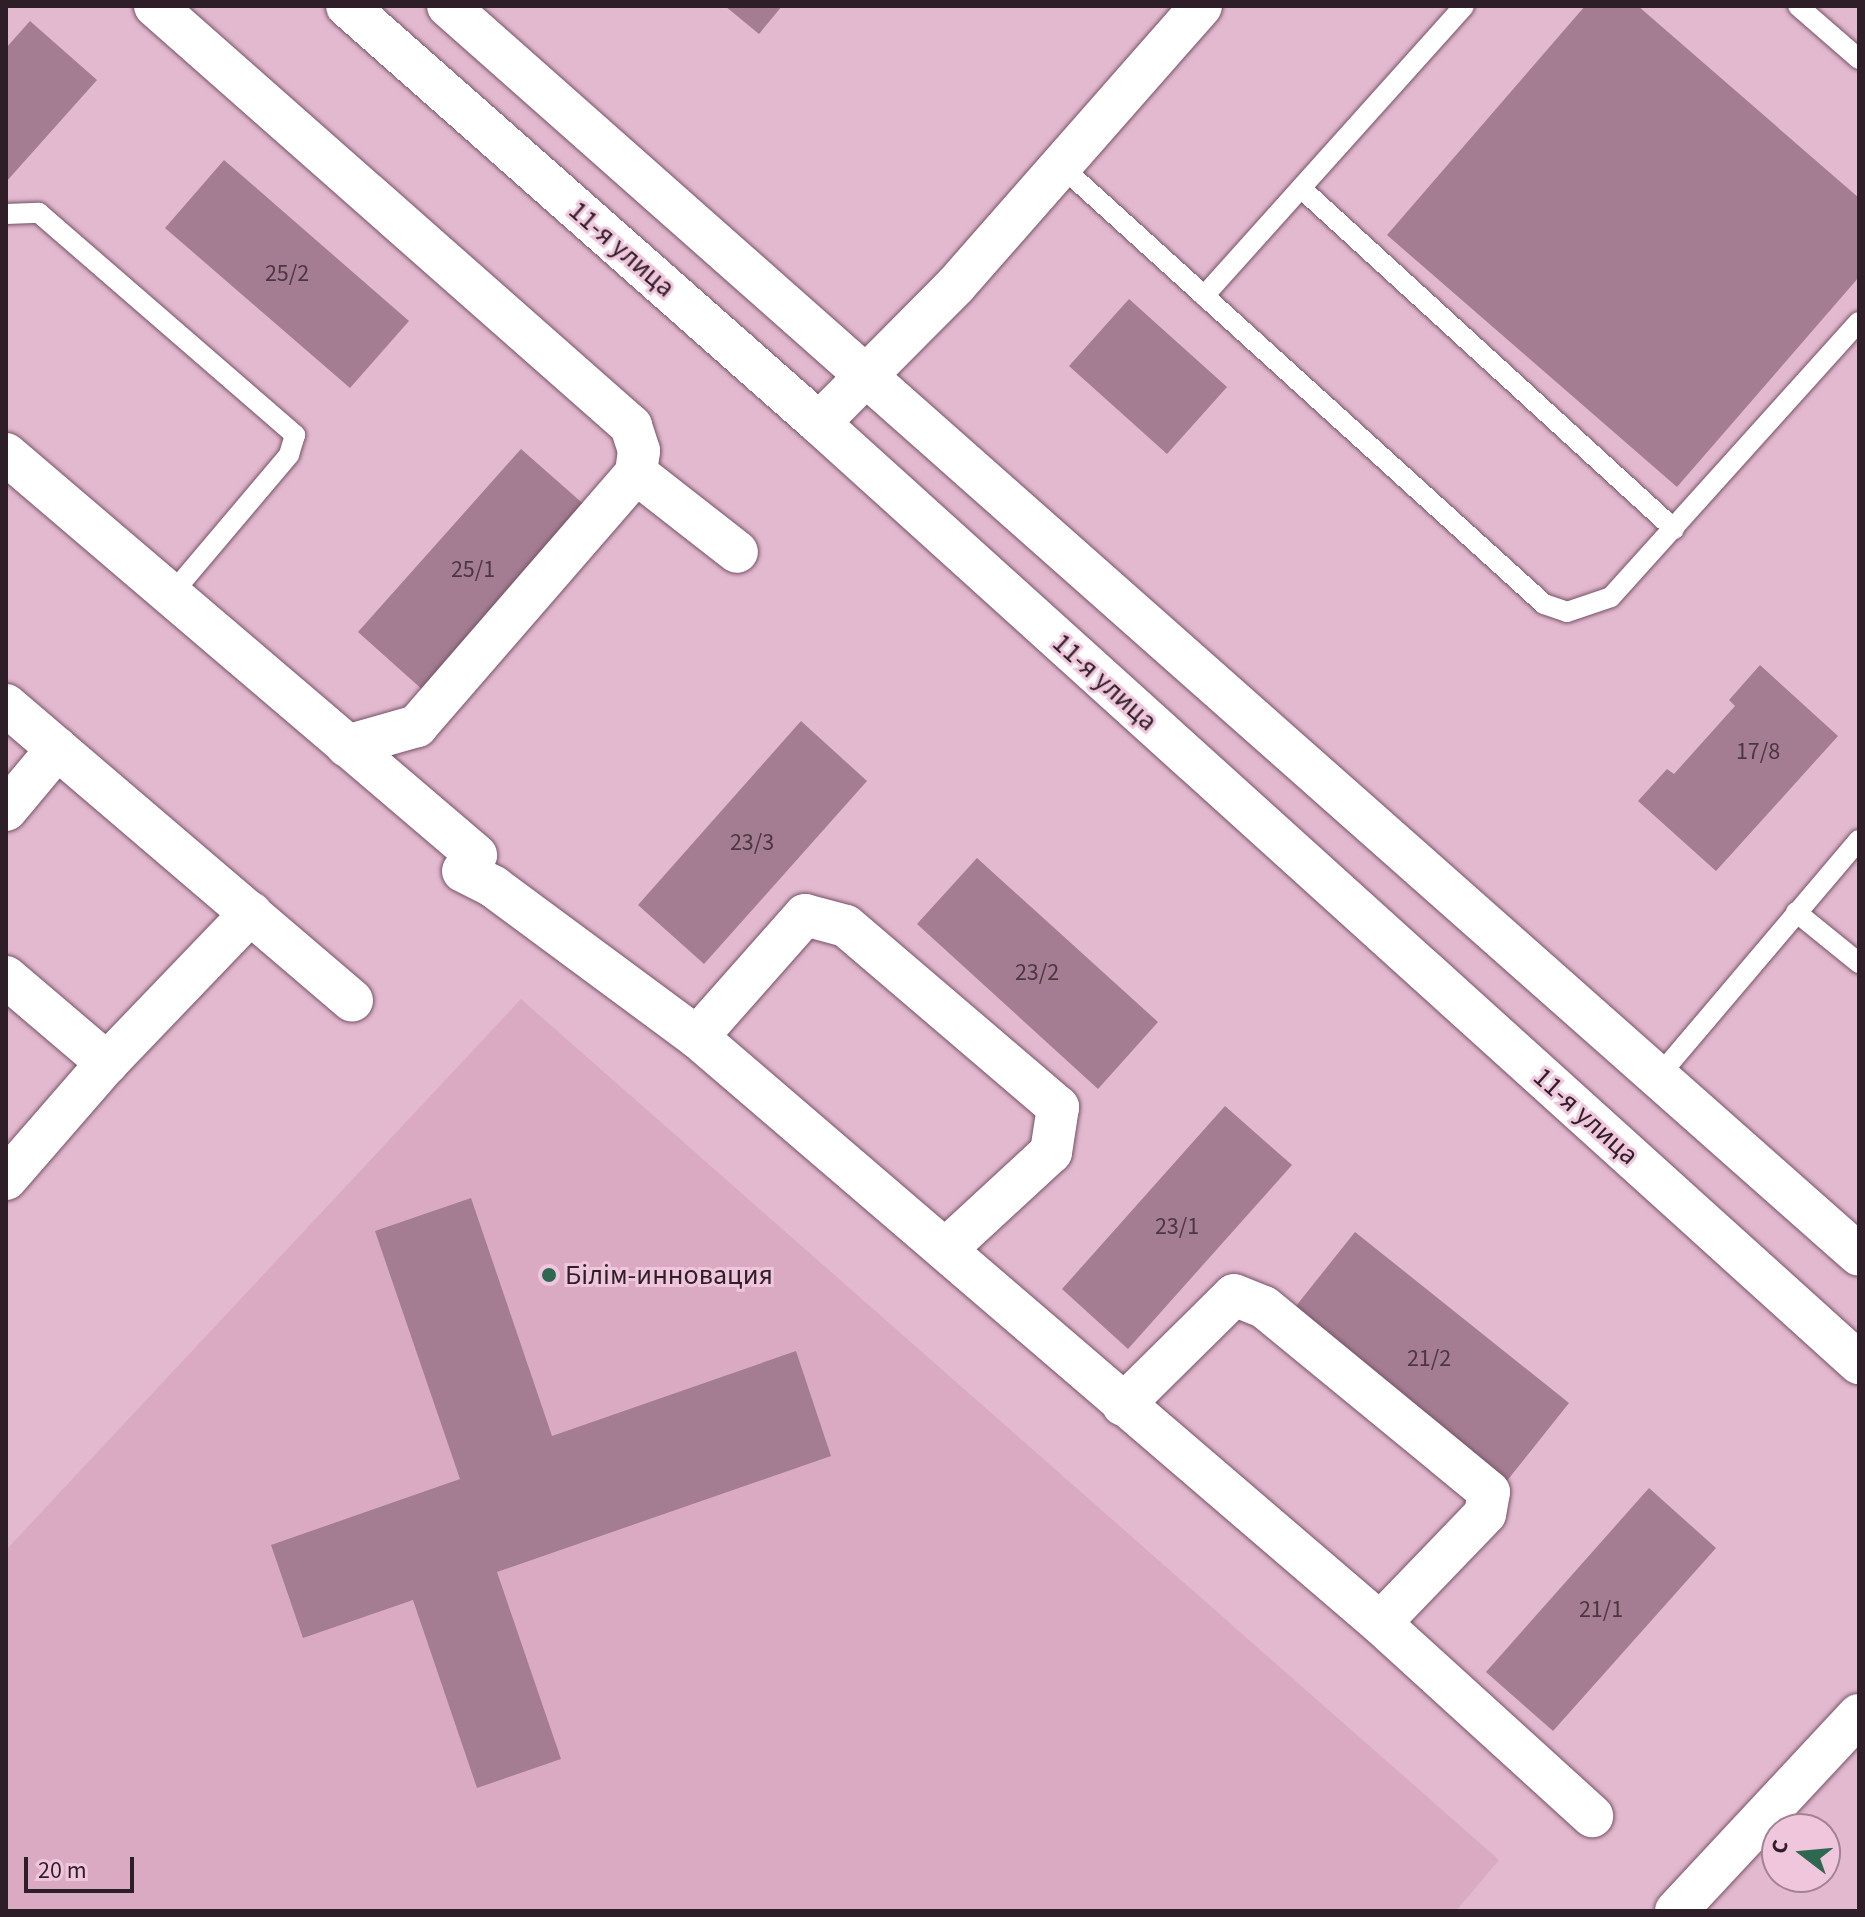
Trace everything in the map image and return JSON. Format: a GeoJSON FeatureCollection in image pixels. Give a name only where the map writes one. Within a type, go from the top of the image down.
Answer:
{"type":"FeatureCollection","features":[{"type":"Feature","properties":{"kind":"street"},"geometry":{"type":"LineString","coordinates":[[155,6],[631,426],[639,451],[636,473],[417,726],[347,746]]}},
{"type":"Feature","properties":{"kind":"street","name":"11-я улица"},"geometry":{"type":"LineString","coordinates":[[347,6],[819,423],[1859,1363]]}},
{"type":"Feature","properties":{"kind":"street"},"geometry":{"type":"LineString","coordinates":[[448,6],[1859,1255]]}},
{"type":"Feature","properties":{"kind":"street"},"geometry":{"type":"LineString","coordinates":[[819,423],[956,285],[1201,6]]}},
{"type":"Feature","properties":{"kind":"street"},"geometry":{"type":"LineString","coordinates":[[6,454],[169,597],[347,746],[494,887],[697,1037],[948,1247],[1123,1405],[1380,1623],[1592,1816]]}},
{"type":"Feature","properties":{"kind":"street"},"geometry":{"type":"LineString","coordinates":[[636,473],[737,552]]}},
{"type":"Feature","properties":{"kind":"street"},"geometry":{"type":"LineString","coordinates":[[6,705],[352,1001]]}},
{"type":"Feature","properties":{"kind":"street"},"geometry":{"type":"LineString","coordinates":[[6,810],[57,749]]}},
{"type":"Feature","properties":{"kind":"street"},"geometry":{"type":"LineString","coordinates":[[6,1179],[107,1063],[251,913]]}},
{"type":"Feature","properties":{"kind":"street"},"geometry":{"type":"LineString","coordinates":[[697,1037],[805,915],[846,926],[1058,1107],[1051,1152],[948,1247]]}},
{"type":"Feature","properties":{"kind":"street"},"geometry":{"type":"LineString","coordinates":[[6,977],[107,1063]]}},
{"type":"Feature","properties":{"kind":"street"},"geometry":{"type":"LineString","coordinates":[[1123,1405],[1234,1295],[1264,1307],[1489,1492],[1485,1514],[1380,1623]]}},
{"type":"Feature","properties":{"kind":"street"},"geometry":{"type":"LineString","coordinates":[[1676,1911],[1859,1715]]}},
{"type":"Feature","properties":{"kind":"lane"},"geometry":{"type":"LineString","coordinates":[[1204,296],[1464,6]]}},
{"type":"Feature","properties":{"kind":"lane"},"geometry":{"type":"LineString","coordinates":[[1798,6],[1859,59]]}},
{"type":"Feature","properties":{"kind":"lane"},"geometry":{"type":"LineString","coordinates":[[1061,166],[1544,604],[1567,612],[1611,597],[1859,322]]}},
{"type":"Feature","properties":{"kind":"lane"},"geometry":{"type":"LineString","coordinates":[[1302,189],[1674,529]]}},
{"type":"Feature","properties":{"kind":"lane"},"geometry":{"type":"LineString","coordinates":[[6,214],[39,213],[295,435],[289,455],[169,597]]}},
{"type":"Feature","properties":{"kind":"lane"},"geometry":{"type":"LineString","coordinates":[[1657,1078],[1859,840]]}},
{"type":"Feature","properties":{"kind":"lane"},"geometry":{"type":"LineString","coordinates":[[1796,912],[1859,963]]}},
{"type":"Feature","properties":{"kind":"shaded area","name":"Білім-инновация"},"geometry":{"type":"Polygon","coordinates":[[[521,999],[1499,1860],[1456,1911],[6,1911],[6,1550],[521,999]]]}},
{"type":"Feature","properties":{"kind":"building"},"geometry":{"type":"Polygon","coordinates":[[[725,6],[782,6],[759,34],[725,6]]]}},
{"type":"Feature","properties":{"kind":"building"},"geometry":{"type":"Polygon","coordinates":[[[1585,6],[1638,6],[1859,198],[1859,277],[1677,487],[1387,235],[1585,6]]]}},
{"type":"Feature","properties":{"kind":"building"},"geometry":{"type":"Polygon","coordinates":[[[30,21],[97,80],[6,182],[6,48],[30,21]]]}},
{"type":"Feature","properties":{"kind":"building"},"geometry":{"type":"Polygon","coordinates":[[[224,160],[409,321],[350,388],[165,228],[224,160]]]}},
{"type":"Feature","properties":{"kind":"building"},"geometry":{"type":"Polygon","coordinates":[[[1129,299],[1227,387],[1167,454],[1069,366],[1129,299]]]}},
{"type":"Feature","properties":{"kind":"building"},"geometry":{"type":"Polygon","coordinates":[[[521,449],[588,508],[425,692],[358,632],[521,449]]]}},
{"type":"Feature","properties":{"kind":"building"},"geometry":{"type":"Polygon","coordinates":[[[1760,665],[1838,736],[1716,871],[1638,801],[1667,769],[1674,774],[1735,706],[1729,700],[1760,665]]]}},
{"type":"Feature","properties":{"kind":"building"},"geometry":{"type":"Polygon","coordinates":[[[801,721],[867,781],[704,964],[638,905],[801,721]]]}},
{"type":"Feature","properties":{"kind":"building"},"geometry":{"type":"Polygon","coordinates":[[[977,858],[1158,1022],[1098,1089],[917,924],[977,858]]]}},
{"type":"Feature","properties":{"kind":"building"},"geometry":{"type":"Polygon","coordinates":[[[1225,1106],[1292,1165],[1128,1349],[1062,1289],[1225,1106]]]}},
{"type":"Feature","properties":{"kind":"building"},"geometry":{"type":"Polygon","coordinates":[[[471,1198],[552,1436],[796,1351],[831,1456],[497,1572],[561,1759],[477,1788],[413,1600],[303,1638],[271,1545],[460,1479],[375,1231],[471,1198]]]}},
{"type":"Feature","properties":{"kind":"building"},"geometry":{"type":"Polygon","coordinates":[[[1355,1232],[1569,1403],[1502,1487],[1288,1316],[1355,1232]]]}},
{"type":"Feature","properties":{"kind":"building"},"geometry":{"type":"Polygon","coordinates":[[[1649,1488],[1716,1548],[1553,1731],[1486,1672],[1649,1488]]]}},
{"type":"Feature","properties":{"kind":"place","name":"Білім-инновация"},"geometry":{"type":"Point","coordinates":[549,1275]}}]}
